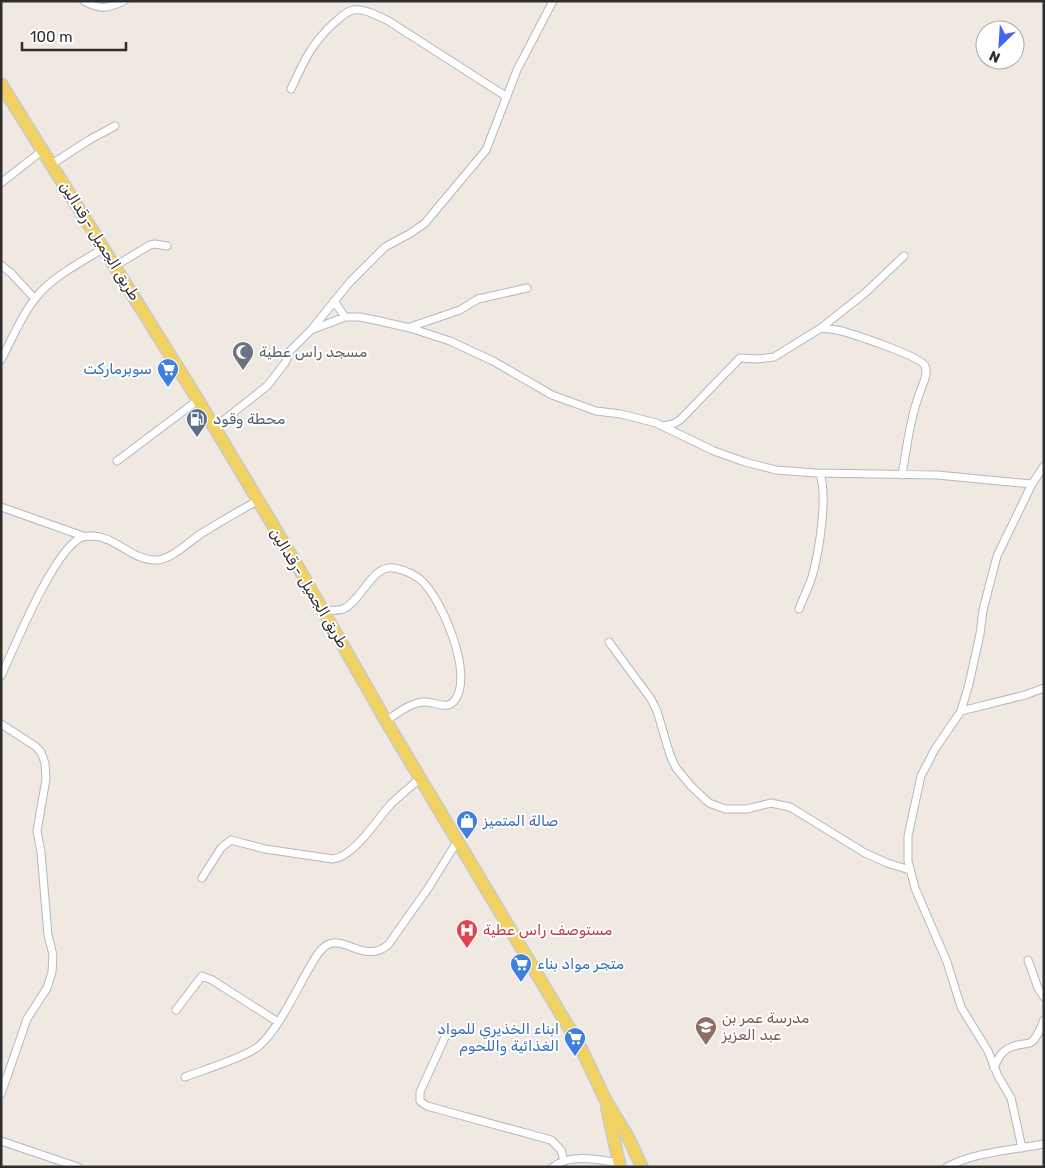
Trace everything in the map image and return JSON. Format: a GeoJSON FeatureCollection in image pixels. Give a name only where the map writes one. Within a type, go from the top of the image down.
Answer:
{"type":"FeatureCollection","features":[{"type":"Feature","properties":{"kind":"main road","name":"طريق الجميل -رقدالين"},"geometry":{"type":"LineString","coordinates":[[2,86],[198,400],[324,610],[386,721],[581,1048],[605,1098]]}},
{"type":"Feature","properties":{"kind":"main road"},"geometry":{"type":"LineString","coordinates":[[605,1098],[620,1165]]}},
{"type":"Feature","properties":{"kind":"main road"},"geometry":{"type":"LineString","coordinates":[[605,1098],[628,1137],[642,1167]]}},
{"type":"Feature","properties":{"kind":"street"},"geometry":{"type":"LineString","coordinates":[[84,1],[101,8],[108,8],[124,1]]}},
{"type":"Feature","properties":{"kind":"street"},"geometry":{"type":"LineString","coordinates":[[214,428],[267,386],[290,351],[311,330],[350,282],[385,247],[425,223],[481,158],[486,150],[517,70],[553,1]]}},
{"type":"Feature","properties":{"kind":"street"},"geometry":{"type":"LineString","coordinates":[[291,88],[305,58],[318,38],[344,14],[354,10],[372,13],[387,20],[507,97]]}},
{"type":"Feature","properties":{"kind":"street"},"geometry":{"type":"LineString","coordinates":[[52,164],[115,126]]}},
{"type":"Feature","properties":{"kind":"street"},"geometry":{"type":"LineString","coordinates":[[1,182],[43,150]]}},
{"type":"Feature","properties":{"kind":"street"},"geometry":{"type":"LineString","coordinates":[[115,266],[150,245],[167,246]]}},
{"type":"Feature","properties":{"kind":"street"},"geometry":{"type":"LineString","coordinates":[[1,360],[35,299],[57,278],[104,248]]}},
{"type":"Feature","properties":{"kind":"street"},"geometry":{"type":"LineString","coordinates":[[662,426],[680,420],[740,358],[774,357],[822,328],[865,293],[904,256]]}},
{"type":"Feature","properties":{"kind":"street"},"geometry":{"type":"LineString","coordinates":[[1,265],[35,299]]}},
{"type":"Feature","properties":{"kind":"street"},"geometry":{"type":"LineString","coordinates":[[410,328],[460,310],[478,299],[527,288]]}},
{"type":"Feature","properties":{"kind":"street"},"geometry":{"type":"LineString","coordinates":[[334,302],[345,317]]}},
{"type":"Feature","properties":{"kind":"street"},"geometry":{"type":"LineString","coordinates":[[311,330],[345,317],[360,317],[410,328],[450,341],[493,361],[559,398],[596,411],[638,418],[662,426],[745,462],[776,470],[820,474],[937,475],[1032,484]]}},
{"type":"Feature","properties":{"kind":"street"},"geometry":{"type":"LineString","coordinates":[[822,328],[838,330],[875,342],[910,355],[925,365],[926,373],[907,436],[902,475]]}},
{"type":"Feature","properties":{"kind":"street"},"geometry":{"type":"LineString","coordinates":[[117,461],[198,400]]}},
{"type":"Feature","properties":{"kind":"street"},"geometry":{"type":"LineString","coordinates":[[1022,1148],[1011,1098],[994,1068],[988,1051],[961,1007],[947,962],[915,888],[908,861],[908,836],[921,776],[935,749],[961,711],[969,684],[980,634],[983,610],[997,556],[1032,484],[1044,466]]}},
{"type":"Feature","properties":{"kind":"street"},"geometry":{"type":"LineString","coordinates":[[799,609],[812,577],[819,534],[824,493],[820,474]]}},
{"type":"Feature","properties":{"kind":"street"},"geometry":{"type":"LineString","coordinates":[[1,507],[83,536],[95,536],[108,540],[146,559],[157,560],[166,558],[203,533],[257,501]]}},
{"type":"Feature","properties":{"kind":"street"},"geometry":{"type":"LineString","coordinates":[[1,676],[35,602],[58,562],[71,545],[83,536]]}},
{"type":"Feature","properties":{"kind":"street"},"geometry":{"type":"LineString","coordinates":[[324,610],[342,609],[348,605],[374,575],[384,568],[394,568],[420,579],[432,593],[456,646],[461,667],[456,699],[451,704],[443,705],[426,702],[415,703],[386,721]]}},
{"type":"Feature","properties":{"kind":"street"},"geometry":{"type":"LineString","coordinates":[[609,642],[651,699],[657,711],[670,755],[676,768],[709,803],[725,809],[747,809],[771,803],[790,807],[865,854],[910,870]]}},
{"type":"Feature","properties":{"kind":"street"},"geometry":{"type":"LineString","coordinates":[[961,711],[1025,695],[1044,688]]}},
{"type":"Feature","properties":{"kind":"street"},"geometry":{"type":"LineString","coordinates":[[1,724],[35,746],[41,752],[45,763],[46,779],[37,831],[41,852],[48,935],[53,956],[52,972],[47,988],[27,1019],[1,1094]]}},
{"type":"Feature","properties":{"kind":"street"},"geometry":{"type":"LineString","coordinates":[[202,878],[221,848],[231,840],[265,849],[333,859],[339,858],[350,851],[392,804],[420,778]]}},
{"type":"Feature","properties":{"kind":"street"},"geometry":{"type":"LineString","coordinates":[[185,1077],[259,1046],[278,1022],[314,960],[326,945],[334,943],[375,952],[388,945],[429,887],[458,840]]}},
{"type":"Feature","properties":{"kind":"street"},"geometry":{"type":"LineString","coordinates":[[1028,960],[1038,988],[1044,997]]}},
{"type":"Feature","properties":{"kind":"street"},"geometry":{"type":"LineString","coordinates":[[176,1010],[202,976],[212,980],[278,1022]]}},
{"type":"Feature","properties":{"kind":"street"},"geometry":{"type":"LineString","coordinates":[[994,1068],[999,1055],[1004,1050],[1010,1046],[1030,1043],[1044,1020]]}},
{"type":"Feature","properties":{"kind":"street"},"geometry":{"type":"LineString","coordinates":[[447,1032],[421,1088],[420,1101],[427,1106],[551,1140],[560,1150],[564,1161]]}},
{"type":"Feature","properties":{"kind":"street"},"geometry":{"type":"LineString","coordinates":[[1,1142],[78,1167]]}},
{"type":"Feature","properties":{"kind":"street"},"geometry":{"type":"LineString","coordinates":[[946,1167],[978,1156],[1044,1144]]}},
{"type":"Feature","properties":{"kind":"street"},"geometry":{"type":"LineString","coordinates":[[553,1167],[564,1161],[592,1159],[620,1165]]}},
{"type":"Feature","properties":{"kind":"place","name":"مسجد راس عطية"},"geometry":{"type":"Point","coordinates":[243,371]}},
{"type":"Feature","properties":{"kind":"place","name":"سوبرماركت"},"geometry":{"type":"Point","coordinates":[168,388]}},
{"type":"Feature","properties":{"kind":"place","name":"محطة وقود"},"geometry":{"type":"Point","coordinates":[197,438]}},
{"type":"Feature","properties":{"kind":"place","name":"صالة المتميز"},"geometry":{"type":"Point","coordinates":[467,840]}},
{"type":"Feature","properties":{"kind":"place","name":"مستوصف راس عطية"},"geometry":{"type":"Point","coordinates":[467,949]}},
{"type":"Feature","properties":{"kind":"place","name":"متجر مواد بناء"},"geometry":{"type":"Point","coordinates":[521,983]}},
{"type":"Feature","properties":{"kind":"place","name":"مدرسة عمر بن عبد العزيز"},"geometry":{"type":"Point","coordinates":[706,1046]}},
{"type":"Feature","properties":{"kind":"place","name":"ابناء الخذيري للمواد الغذائية واللحوم"},"geometry":{"type":"Point","coordinates":[575,1057]}}]}
